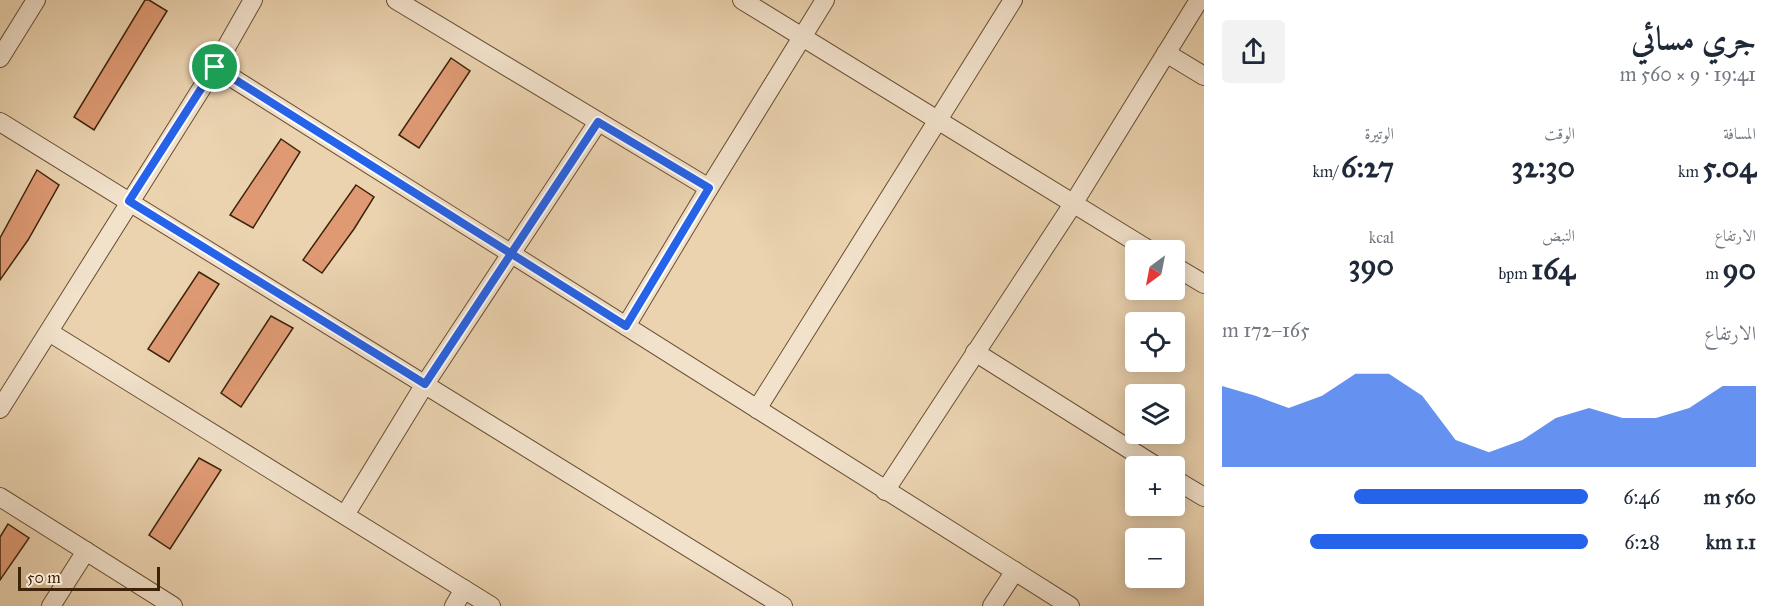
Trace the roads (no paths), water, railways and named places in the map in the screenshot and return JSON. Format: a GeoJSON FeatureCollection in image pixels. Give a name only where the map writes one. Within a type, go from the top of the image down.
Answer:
{"type":"FeatureCollection","features":[{"type":"Feature","properties":{"kind":"street"},"geometry":{"type":"LineString","coordinates":[[0,58],[36,0]]}},
{"type":"Feature","properties":{"kind":"street"},"geometry":{"type":"LineString","coordinates":[[0,409],[215,67],[253,0]]}},
{"type":"Feature","properties":{"kind":"street"},"geometry":{"type":"LineString","coordinates":[[396,0],[419,6],[598,122],[709,188]]}},
{"type":"Feature","properties":{"kind":"street"},"geometry":{"type":"LineString","coordinates":[[742,0],[1133,240]]}},
{"type":"Feature","properties":{"kind":"street"},"geometry":{"type":"LineString","coordinates":[[626,326],[825,0]]}},
{"type":"Feature","properties":{"kind":"street"},"geometry":{"type":"LineString","coordinates":[[757,409],[1013,0]]}},
{"type":"Feature","properties":{"kind":"street"},"geometry":{"type":"LineString","coordinates":[[885,491],[1074,204],[1199,0]]}},
{"type":"Feature","properties":{"kind":"street"},"geometry":{"type":"LineString","coordinates":[[1166,53],[1204,76]]}},
{"type":"Feature","properties":{"kind":"street"},"geometry":{"type":"LineString","coordinates":[[215,67],[1070,606]]}},
{"type":"Feature","properties":{"kind":"street"},"geometry":{"type":"LineString","coordinates":[[0,122],[783,606]]}},
{"type":"Feature","properties":{"kind":"street"},"geometry":{"type":"LineString","coordinates":[[345,515],[425,384],[598,122]]}},
{"type":"Feature","properties":{"kind":"street"},"geometry":{"type":"LineString","coordinates":[[1185,273],[1204,284]]}},
{"type":"Feature","properties":{"kind":"street"},"geometry":{"type":"LineString","coordinates":[[49,332],[491,606]]}},
{"type":"Feature","properties":{"kind":"street"},"geometry":{"type":"LineString","coordinates":[[975,352],[1140,456]]}},
{"type":"Feature","properties":{"kind":"street"},"geometry":{"type":"LineString","coordinates":[[1185,485],[1204,497]]}},
{"type":"Feature","properties":{"kind":"street"},"geometry":{"type":"LineString","coordinates":[[0,497],[173,606]]}},
{"type":"Feature","properties":{"kind":"street"},"geometry":{"type":"LineString","coordinates":[[51,606],[86,551]]}},
{"type":"Feature","properties":{"kind":"street"},"geometry":{"type":"LineString","coordinates":[[992,606],[1015,571]]}},
{"type":"Feature","properties":{"kind":"street"},"geometry":{"type":"LineString","coordinates":[[454,606],[464,589]]}}]}
